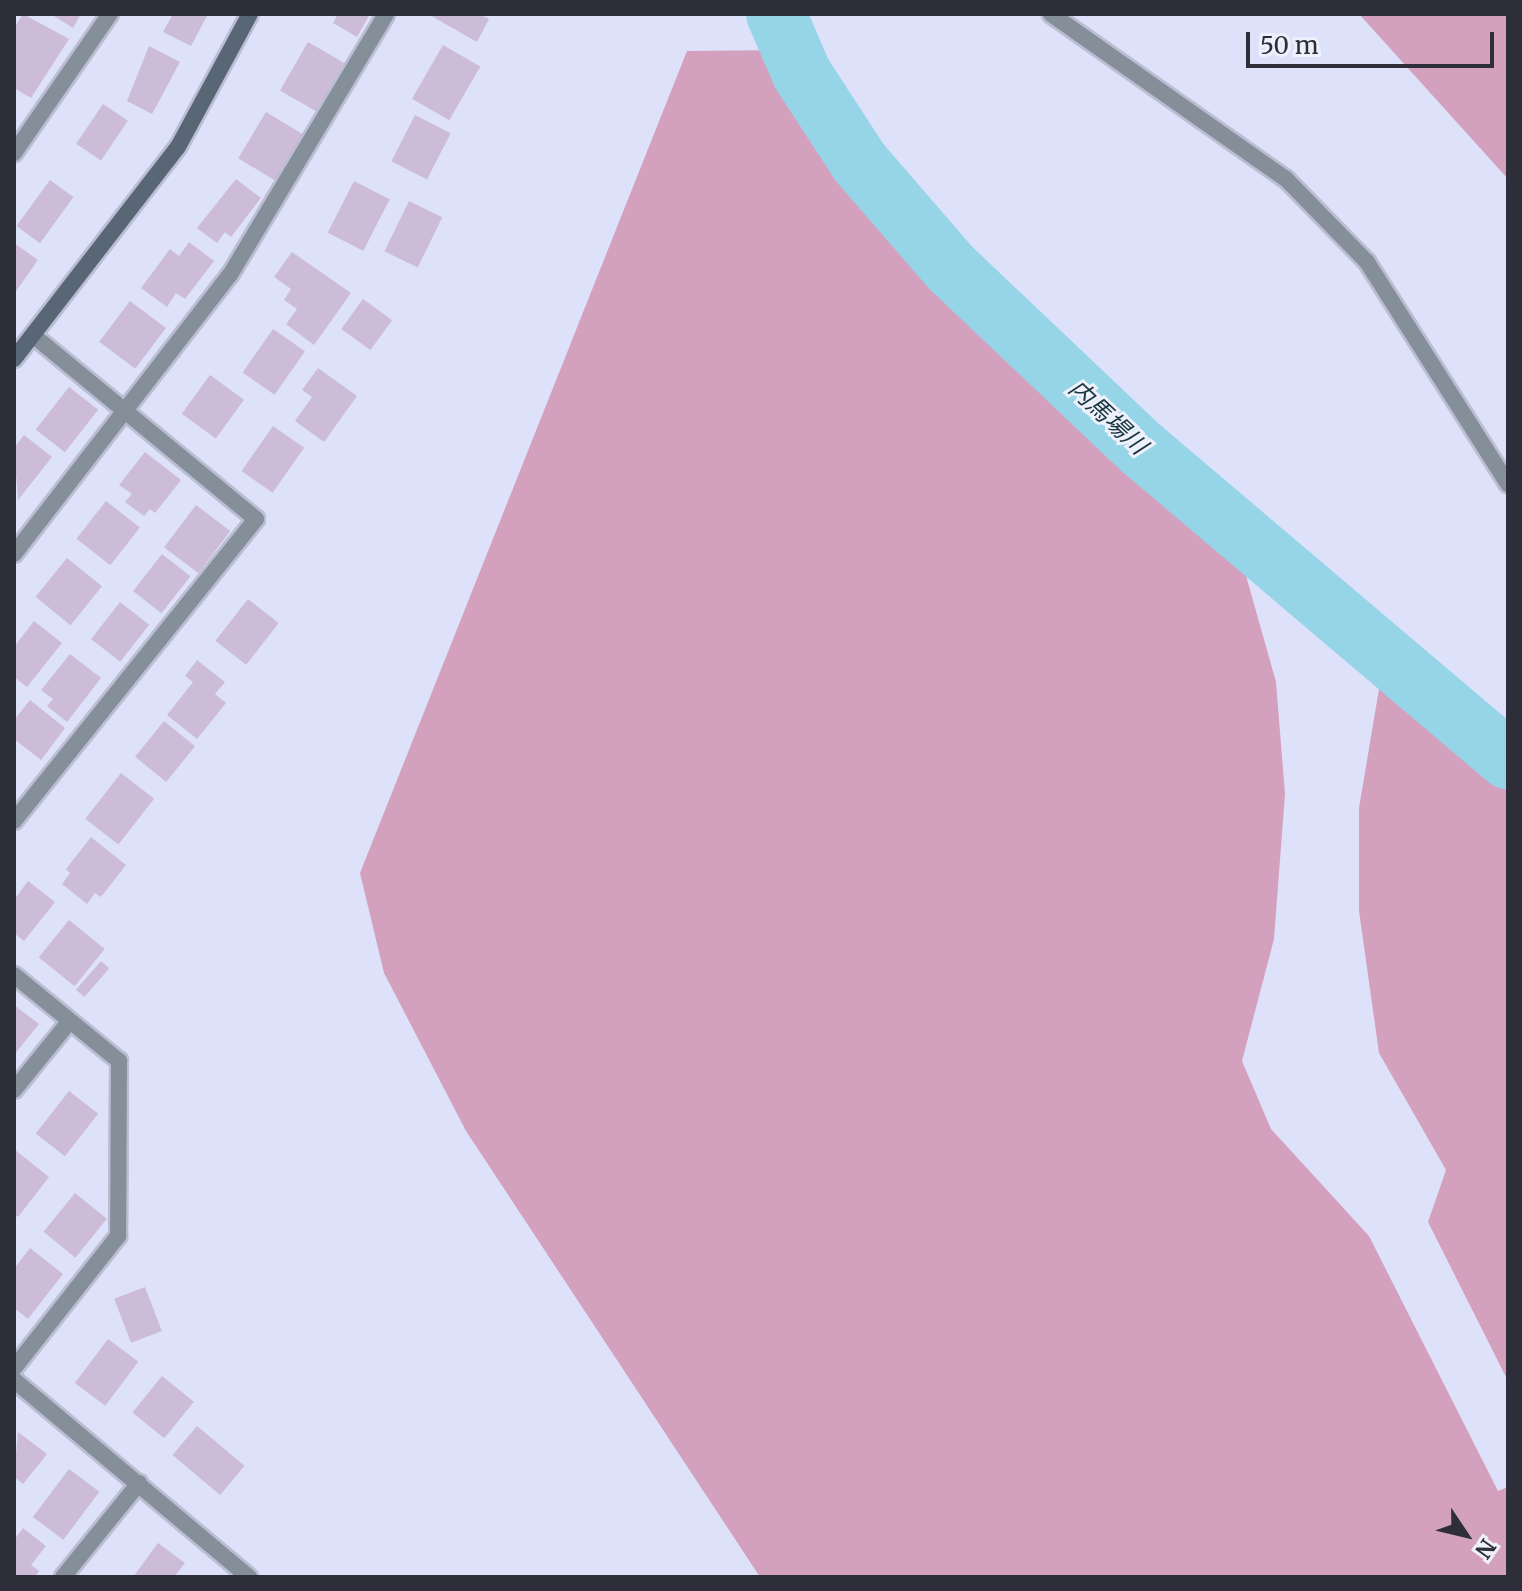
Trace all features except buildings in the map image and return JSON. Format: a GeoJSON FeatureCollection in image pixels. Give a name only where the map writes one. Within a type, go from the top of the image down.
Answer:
{"type":"FeatureCollection","features":[{"type":"Feature","properties":{"kind":"street"},"geometry":{"type":"LineString","coordinates":[[14,153],[110,14]]}},
{"type":"Feature","properties":{"kind":"street"},"geometry":{"type":"LineString","coordinates":[[14,359],[178,147],[250,14]]}},
{"type":"Feature","properties":{"kind":"street"},"geometry":{"type":"LineString","coordinates":[[14,554],[128,411],[230,275],[386,14]]}},
{"type":"Feature","properties":{"kind":"street"},"geometry":{"type":"LineString","coordinates":[[1051,14],[1286,179],[1367,262],[1508,484]]}},
{"type":"Feature","properties":{"kind":"street"},"geometry":{"type":"LineString","coordinates":[[14,821],[256,519],[34,336]]}},
{"type":"Feature","properties":{"kind":"street"},"geometry":{"type":"LineString","coordinates":[[14,975],[119,1061],[118,1236],[14,1368]]}},
{"type":"Feature","properties":{"kind":"street"},"geometry":{"type":"LineString","coordinates":[[14,1090],[69,1022]]}},
{"type":"Feature","properties":{"kind":"street"},"geometry":{"type":"LineString","coordinates":[[14,1380],[249,1577]]}},
{"type":"Feature","properties":{"kind":"street"},"geometry":{"type":"LineString","coordinates":[[63,1577],[139,1483]]}},
{"type":"Feature","properties":{"kind":"shaded area"},"geometry":{"type":"Polygon","coordinates":[[[1359,14],[1508,14],[1508,179],[1359,14]]]}},
{"type":"Feature","properties":{"kind":"shaded area"},"geometry":{"type":"Polygon","coordinates":[[[776,50],[868,196],[941,282],[1025,365],[1241,558],[1276,682],[1285,794],[1274,939],[1242,1061],[1271,1129],[1369,1236],[1498,1491],[1508,1487],[1508,1577],[760,1577],[466,1131],[384,973],[360,873],[687,51],[776,50]]]}},
{"type":"Feature","properties":{"kind":"shaded area"},"geometry":{"type":"Polygon","coordinates":[[[1381,677],[1508,773],[1508,1381],[1428,1222],[1446,1170],[1379,1053],[1359,911],[1359,808],[1381,677]]]}},
{"type":"Feature","properties":{"kind":"waterway","name":"内馬場川"},"geometry":{"type":"LineString","coordinates":[[776,14],[802,74],[860,163],[951,268],[1142,449],[1508,759]]}}]}
